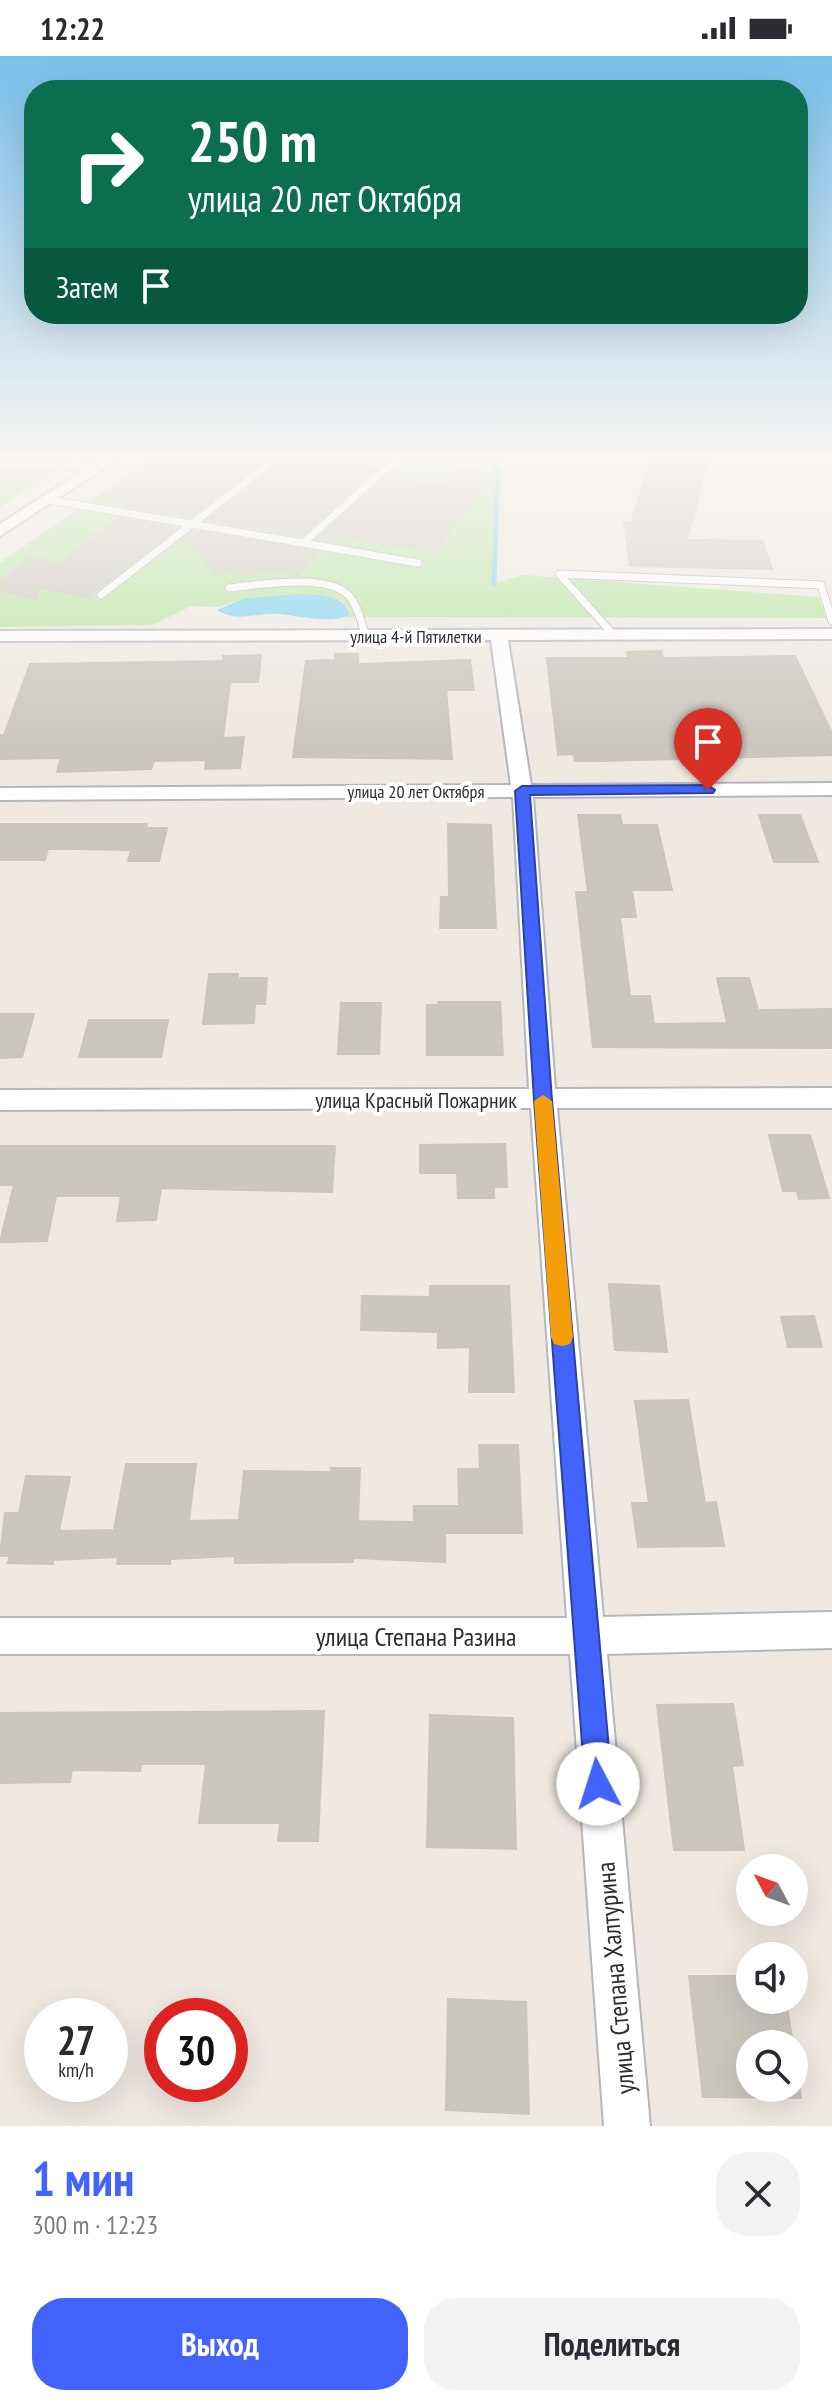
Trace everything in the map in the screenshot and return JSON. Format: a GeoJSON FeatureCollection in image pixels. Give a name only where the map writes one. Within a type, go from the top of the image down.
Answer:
{"type":"FeatureCollection","features":[{"type":"Feature","properties":{"kind":"street","name":"улица 4-й Пятилетки"},"geometry":{"type":"LineString","coordinates":[[0,636],[832,634]]}},
{"type":"Feature","properties":{"kind":"street","name":"улица Степана Халтурина"},"geometry":{"type":"LineString","coordinates":[[499,636],[522,791],[585,1636],[627,2126]]}},
{"type":"Feature","properties":{"kind":"street","name":"улица 20 лет Октября"},"geometry":{"type":"LineString","coordinates":[[0,794],[832,789]]}},
{"type":"Feature","properties":{"kind":"street","name":"улица Красный Пожарник"},"geometry":{"type":"LineString","coordinates":[[0,1100],[832,1098]]}},
{"type":"Feature","properties":{"kind":"street","name":"улица Степана Разина"},"geometry":{"type":"LineString","coordinates":[[0,1636],[585,1636],[832,1630]]}},
{"type":"Feature","properties":{"kind":"lane"},"geometry":{"type":"LineString","coordinates":[[101,595],[159,550]]}},
{"type":"Feature","properties":{"kind":"lane"},"geometry":{"type":"LineString","coordinates":[[341,550],[418,563]]}},
{"type":"Feature","properties":{"kind":"lane"},"geometry":{"type":"LineString","coordinates":[[612,633],[559,574],[821,585],[832,621]]}},
{"type":"Feature","properties":{"kind":"lane"},"geometry":{"type":"LineString","coordinates":[[229,588],[279,581],[340,590],[350,597],[366,636]]}},
{"type":"Feature","properties":{"kind":"green space"},"geometry":{"type":"Polygon","coordinates":[[[19,550],[495,550],[494,583],[524,575],[819,597],[826,618],[346,617],[350,615],[349,609],[341,601],[300,594],[245,598],[218,607],[191,606],[153,625],[0,627],[0,563],[19,550]]]}},
{"type":"Feature","properties":{"kind":"water"},"geometry":{"type":"Polygon","coordinates":[[[300,594],[337,599],[350,615],[325,619],[280,614],[233,616],[217,610],[245,598],[300,594]]]}},
{"type":"Feature","properties":{"kind":"building"},"geometry":{"type":"Polygon","coordinates":[[[77,550],[148,550],[87,597],[39,587],[35,599],[0,590],[0,582],[29,558],[59,564],[77,550]]]}},
{"type":"Feature","properties":{"kind":"building"},"geometry":{"type":"Polygon","coordinates":[[[196,550],[319,552],[298,575],[271,570],[244,575],[239,569],[216,574],[196,550]]]}},
{"type":"Feature","properties":{"kind":"building"},"geometry":{"type":"Polygon","coordinates":[[[628,550],[765,550],[772,569],[630,566],[628,550]]]}},
{"type":"Feature","properties":{"kind":"building"},"geometry":{"type":"Polygon","coordinates":[[[661,651],[663,658],[795,656],[832,733],[832,755],[575,761],[574,754],[558,755],[547,658],[628,658],[627,652],[661,651]]]}},
{"type":"Feature","properties":{"kind":"building"},"geometry":{"type":"Polygon","coordinates":[[[335,654],[358,654],[358,664],[470,660],[474,690],[446,690],[452,759],[293,757],[306,661],[335,660],[335,654]]]}},
{"type":"Feature","properties":{"kind":"building"},"geometry":{"type":"Polygon","coordinates":[[[261,655],[258,682],[230,682],[223,738],[244,737],[240,768],[205,769],[206,760],[154,761],[151,769],[57,772],[61,758],[0,759],[0,735],[4,735],[30,664],[223,661],[223,656],[261,655]]]}},
{"type":"Feature","properties":{"kind":"building"},"geometry":{"type":"Polygon","coordinates":[[[578,815],[620,815],[622,825],[657,825],[672,890],[632,890],[636,917],[620,917],[630,996],[650,996],[654,1024],[727,1023],[717,978],[749,978],[758,1010],[832,1009],[832,1048],[593,1047],[576,892],[588,892],[578,815]]]}},
{"type":"Feature","properties":{"kind":"building"},"geometry":{"type":"Polygon","coordinates":[[[759,815],[800,815],[818,862],[774,862],[759,815]]]}},
{"type":"Feature","properties":{"kind":"building"},"geometry":{"type":"Polygon","coordinates":[[[0,824],[147,824],[146,828],[167,828],[159,861],[128,861],[131,850],[74,849],[48,849],[45,860],[0,860],[0,824]]]}},
{"type":"Feature","properties":{"kind":"building"},"geometry":{"type":"Polygon","coordinates":[[[448,824],[491,825],[496,928],[440,928],[441,897],[449,897],[448,824]]]}},
{"type":"Feature","properties":{"kind":"building"},"geometry":{"type":"Polygon","coordinates":[[[209,974],[267,978],[265,1004],[255,1004],[254,1023],[203,1024],[209,974]]]}},
{"type":"Feature","properties":{"kind":"building"},"geometry":{"type":"Polygon","coordinates":[[[438,1002],[500,1002],[503,1055],[427,1055],[427,1005],[438,1005],[438,1002]]]}},
{"type":"Feature","properties":{"kind":"building"},"geometry":{"type":"Polygon","coordinates":[[[341,1003],[381,1003],[379,1054],[338,1054],[341,1003]]]}},
{"type":"Feature","properties":{"kind":"building"},"geometry":{"type":"Polygon","coordinates":[[[0,1014],[34,1014],[22,1057],[0,1058],[0,1014]]]}},
{"type":"Feature","properties":{"kind":"building"},"geometry":{"type":"Polygon","coordinates":[[[89,1020],[168,1020],[161,1057],[79,1057],[89,1020]]]}},
{"type":"Feature","properties":{"kind":"building"},"geometry":{"type":"Polygon","coordinates":[[[769,1135],[810,1135],[829,1198],[799,1199],[797,1191],[783,1191],[769,1135]]]}},
{"type":"Feature","properties":{"kind":"building"},"geometry":{"type":"Polygon","coordinates":[[[505,1144],[507,1187],[494,1187],[494,1198],[458,1198],[457,1173],[420,1173],[420,1145],[505,1144]]]}},
{"type":"Feature","properties":{"kind":"building"},"geometry":{"type":"Polygon","coordinates":[[[0,1146],[335,1146],[332,1192],[161,1188],[156,1220],[117,1221],[121,1196],[56,1196],[47,1241],[0,1242],[14,1185],[0,1185],[0,1146]]]}},
{"type":"Feature","properties":{"kind":"building"},"geometry":{"type":"Polygon","coordinates":[[[609,1284],[659,1286],[667,1352],[615,1350],[609,1284]]]}},
{"type":"Feature","properties":{"kind":"building"},"geometry":{"type":"Polygon","coordinates":[[[430,1286],[509,1286],[514,1392],[469,1392],[470,1347],[438,1348],[438,1332],[361,1330],[362,1296],[430,1297],[430,1286]]]}},
{"type":"Feature","properties":{"kind":"building"},"geometry":{"type":"Polygon","coordinates":[[[814,1316],[822,1347],[788,1347],[781,1317],[814,1316]]]}},
{"type":"Feature","properties":{"kind":"building"},"geometry":{"type":"Polygon","coordinates":[[[688,1400],[705,1503],[716,1502],[724,1546],[638,1547],[632,1503],[649,1503],[635,1401],[688,1400]]]}},
{"type":"Feature","properties":{"kind":"building"},"geometry":{"type":"Polygon","coordinates":[[[479,1445],[518,1445],[522,1533],[445,1533],[445,1562],[353,1558],[353,1562],[235,1563],[235,1556],[170,1559],[170,1564],[117,1564],[118,1557],[53,1560],[53,1564],[8,1563],[10,1556],[0,1556],[5,1513],[19,1513],[26,1476],[70,1477],[59,1531],[114,1530],[126,1464],[196,1464],[189,1521],[239,1520],[244,1471],[331,1472],[331,1468],[360,1468],[358,1521],[414,1522],[414,1506],[459,1506],[458,1469],[480,1469],[479,1445]]]}},
{"type":"Feature","properties":{"kind":"building"},"geometry":{"type":"Polygon","coordinates":[[[733,1704],[743,1765],[732,1766],[744,1850],[674,1850],[657,1705],[733,1704]]]}},
{"type":"Feature","properties":{"kind":"building"},"geometry":{"type":"Polygon","coordinates":[[[324,1711],[318,1841],[278,1841],[280,1823],[199,1823],[206,1764],[141,1764],[140,1771],[72,1770],[70,1782],[0,1783],[0,1713],[324,1711]]]}},
{"type":"Feature","properties":{"kind":"building"},"geometry":{"type":"Polygon","coordinates":[[[430,1715],[513,1718],[516,1849],[427,1847],[430,1715]]]}},
{"type":"Feature","properties":{"kind":"building"},"geometry":{"type":"Polygon","coordinates":[[[689,1976],[736,1976],[736,2014],[788,2014],[791,2030],[736,2030],[736,2097],[703,2097],[689,1976]]]}},
{"type":"Feature","properties":{"kind":"building"},"geometry":{"type":"Polygon","coordinates":[[[448,1999],[526,2002],[529,2114],[446,2110],[448,1999]]]}},
{"type":"Feature","properties":{"kind":"waterway"},"geometry":{"type":"LineString","coordinates":[[494,583],[495,550]]}},
{"type":"Feature","properties":{"kind":"slow traffic"},"geometry":{"type":"LineString","coordinates":[[543,1101],[562,1337]]}},
{"type":"Feature","properties":{"kind":"route"},"geometry":{"type":"LineString","coordinates":[[598,1784],[543,1100],[522,791],[708,790]]}}]}
